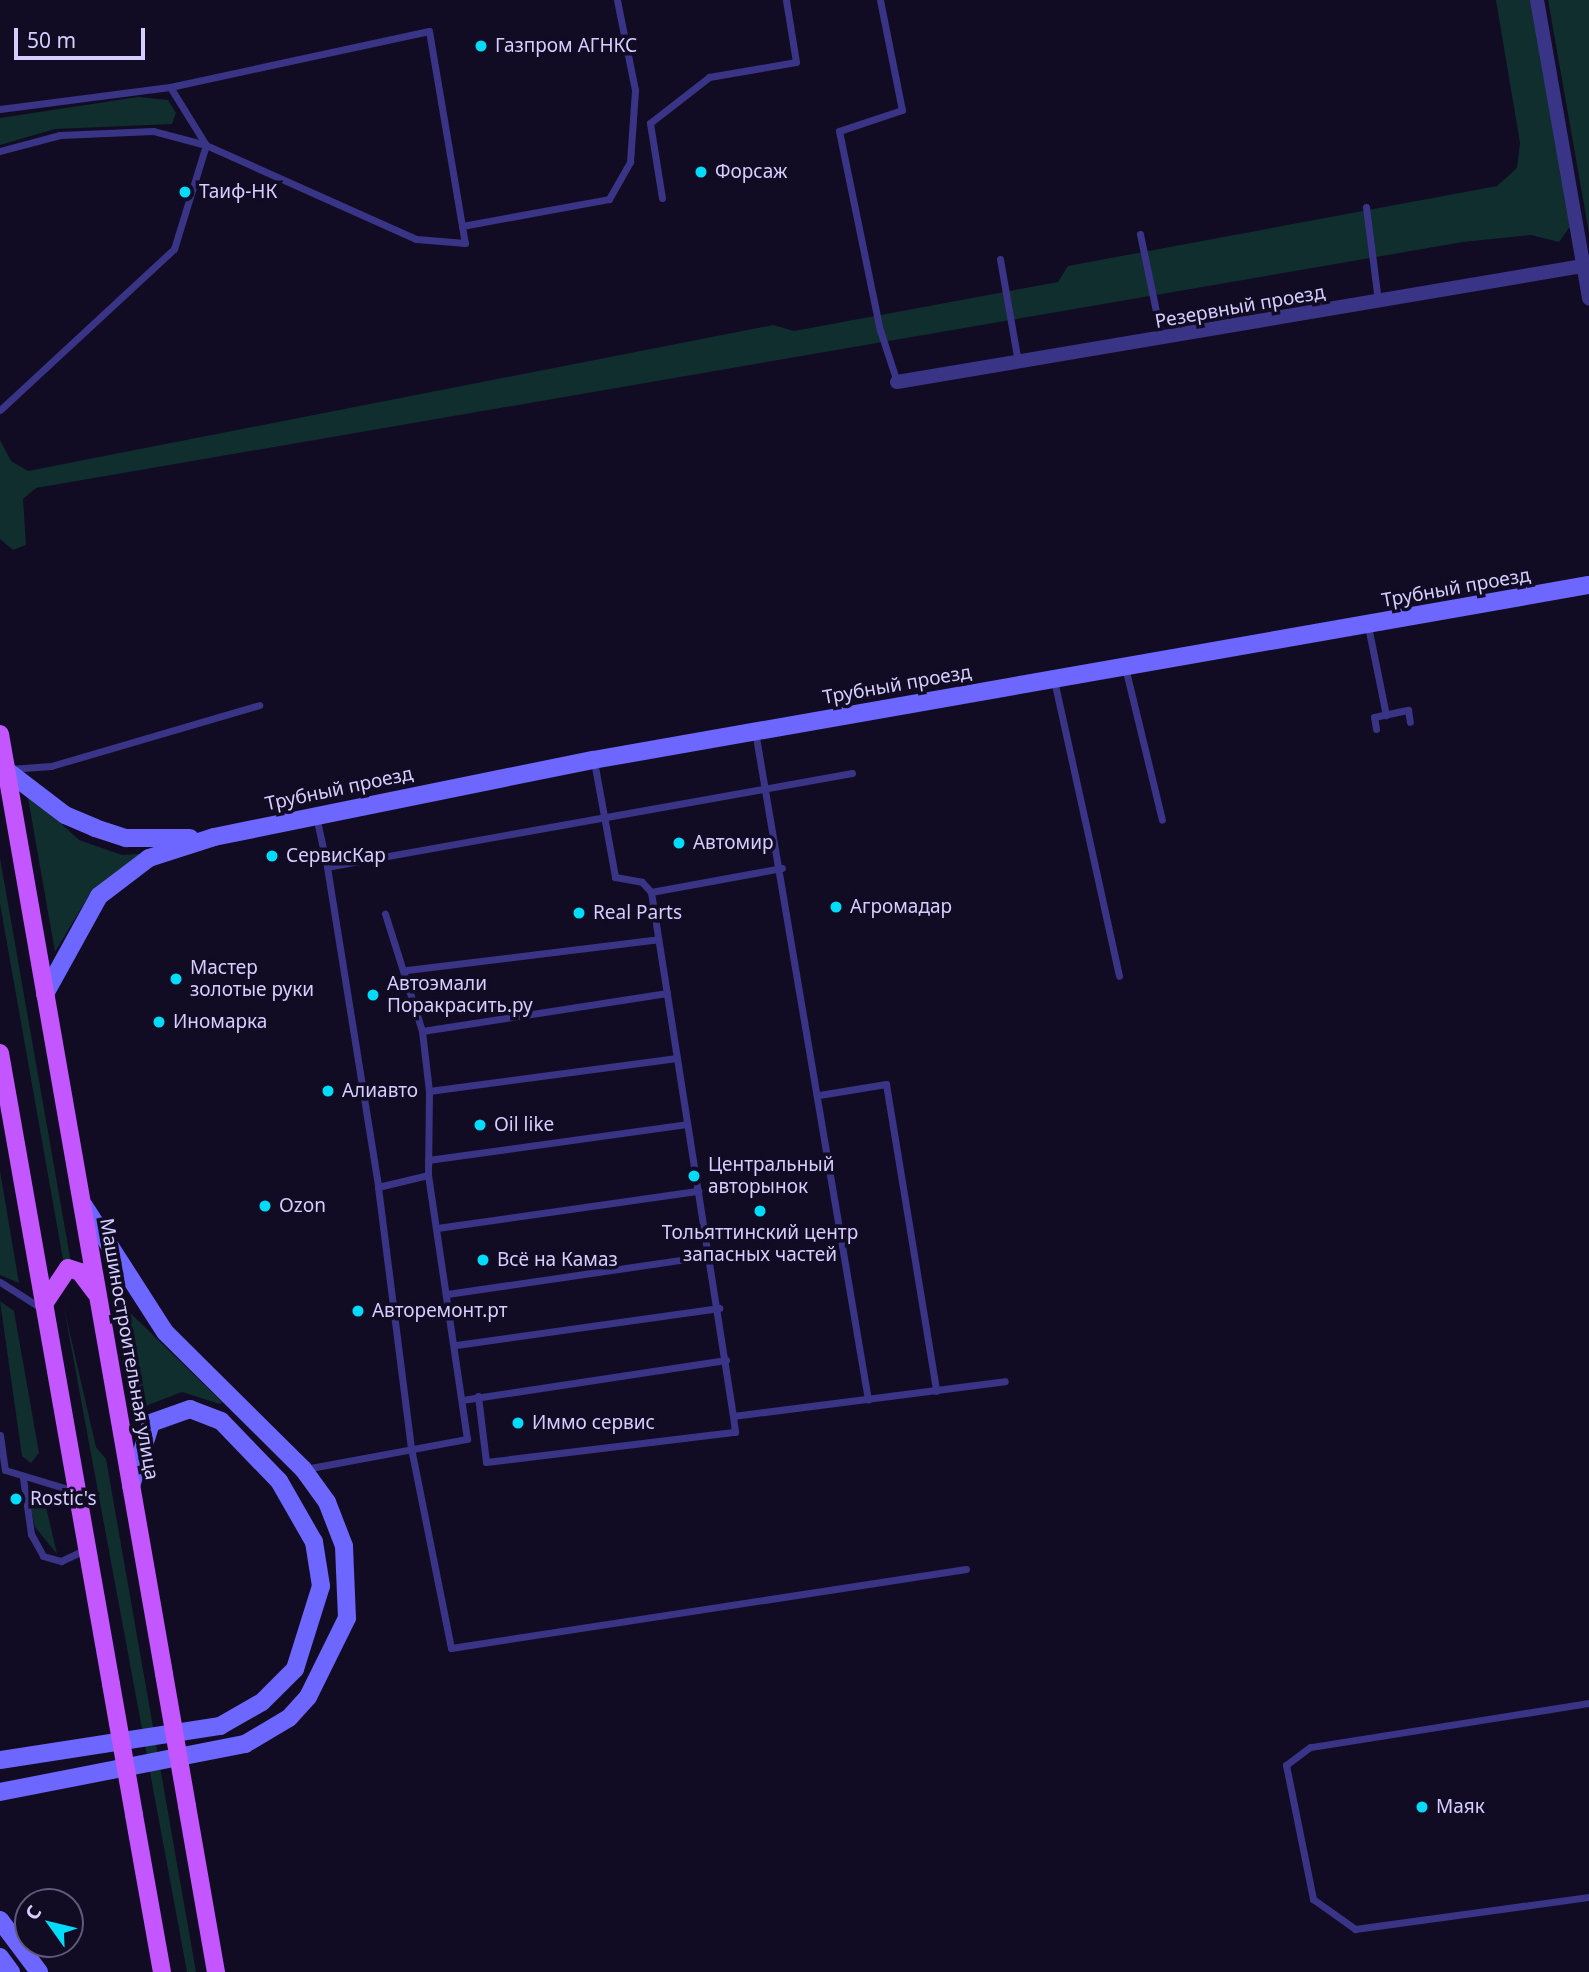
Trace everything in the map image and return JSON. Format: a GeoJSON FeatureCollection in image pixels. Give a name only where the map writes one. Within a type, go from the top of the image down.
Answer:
{"type":"FeatureCollection","features":[{"type":"Feature","properties":{"kind":"main road","name":"Машиностроительная улица"},"geometry":{"type":"LineString","coordinates":[[0,734],[216,1972]]}},
{"type":"Feature","properties":{"kind":"main road"},"geometry":{"type":"LineString","coordinates":[[0,1052],[4,1100],[45,1307],[162,1972]]}},
{"type":"Feature","properties":{"kind":"main road"},"geometry":{"type":"LineString","coordinates":[[45,1307],[68,1268],[80,1272],[98,1295]]}},
{"type":"Feature","properties":{"kind":"street"},"geometry":{"type":"LineString","coordinates":[[1537,0],[1586,265],[1589,299]]}},
{"type":"Feature","properties":{"kind":"street","name":"Резервный проезд"},"geometry":{"type":"LineString","coordinates":[[897,382],[1162,340],[1586,265]]}},
{"type":"Feature","properties":{"kind":"street","name":"Трубный проезд"},"geometry":{"type":"LineString","coordinates":[[214,837],[755,730],[1589,585]]}},
{"type":"Feature","properties":{"kind":"street"},"geometry":{"type":"LineString","coordinates":[[6,770],[65,815],[126,838],[214,837]]}},
{"type":"Feature","properties":{"kind":"street"},"geometry":{"type":"LineString","coordinates":[[45,994],[99,896],[149,858],[214,837]]}},
{"type":"Feature","properties":{"kind":"street"},"geometry":{"type":"LineString","coordinates":[[0,1792],[216,1755],[289,1718],[323,1675],[347,1618],[351,1586],[327,1502],[303,1469],[165,1332],[102,1242],[81,1200]]}},
{"type":"Feature","properties":{"kind":"street"},"geometry":{"type":"LineString","coordinates":[[0,1760],[220,1726],[262,1702],[295,1669],[314,1625],[321,1586],[314,1542],[279,1481],[221,1421],[190,1409],[151,1423],[131,1486]]}},
{"type":"Feature","properties":{"kind":"street"},"geometry":{"type":"LineString","coordinates":[[0,1799],[19,1789]]}},
{"type":"Feature","properties":{"kind":"street"},"geometry":{"type":"LineString","coordinates":[[0,1920],[39,1972]]}},
{"type":"Feature","properties":{"kind":"street"},"geometry":{"type":"LineString","coordinates":[[0,1956],[11,1972]]}},
{"type":"Feature","properties":{"kind":"lane"},"geometry":{"type":"LineString","coordinates":[[462,226],[608,199],[631,162],[634,102],[617,0]]}},
{"type":"Feature","properties":{"kind":"lane"},"geometry":{"type":"LineString","coordinates":[[662,198],[650,123],[709,77],[796,62],[786,0]]}},
{"type":"Feature","properties":{"kind":"lane"},"geometry":{"type":"LineString","coordinates":[[880,0],[902,110],[839,131],[880,330],[897,382]]}},
{"type":"Feature","properties":{"kind":"lane"},"geometry":{"type":"LineString","coordinates":[[0,109],[170,87],[429,31],[465,243],[416,239],[206,145],[153,131],[60,135],[0,151]]}},
{"type":"Feature","properties":{"kind":"lane"},"geometry":{"type":"LineString","coordinates":[[0,410],[174,249],[206,145],[170,87]]}},
{"type":"Feature","properties":{"kind":"lane"},"geometry":{"type":"LineString","coordinates":[[1366,207],[1378,302]]}},
{"type":"Feature","properties":{"kind":"lane"},"geometry":{"type":"LineString","coordinates":[[1140,234],[1162,340]]}},
{"type":"Feature","properties":{"kind":"lane"},"geometry":{"type":"LineString","coordinates":[[1000,259],[1018,363]]}},
{"type":"Feature","properties":{"kind":"lane"},"geometry":{"type":"LineString","coordinates":[[1367,625],[1386,715]]}},
{"type":"Feature","properties":{"kind":"lane"},"geometry":{"type":"LineString","coordinates":[[1125,667],[1162,820]]}},
{"type":"Feature","properties":{"kind":"lane"},"geometry":{"type":"LineString","coordinates":[[1054,679],[1119,976]]}},
{"type":"Feature","properties":{"kind":"lane"},"geometry":{"type":"LineString","coordinates":[[6,770],[51,766],[260,705]]}},
{"type":"Feature","properties":{"kind":"lane"},"geometry":{"type":"LineString","coordinates":[[1376,729],[1374,718],[1408,710],[1410,722]]}},
{"type":"Feature","properties":{"kind":"lane"},"geometry":{"type":"LineString","coordinates":[[755,730],[782,868],[869,1400]]}},
{"type":"Feature","properties":{"kind":"lane"},"geometry":{"type":"LineString","coordinates":[[478,1396],[486,1462],[735,1432],[719,1308],[708,1256],[652,892],[642,882],[615,877],[593,760]]}},
{"type":"Feature","properties":{"kind":"lane"},"geometry":{"type":"LineString","coordinates":[[327,867],[852,773]]}},
{"type":"Feature","properties":{"kind":"lane"},"geometry":{"type":"LineString","coordinates":[[316,815],[327,867],[378,1186],[411,1448],[451,1648],[966,1569]]}},
{"type":"Feature","properties":{"kind":"lane"},"geometry":{"type":"LineString","coordinates":[[652,892],[782,868]]}},
{"type":"Feature","properties":{"kind":"lane"},"geometry":{"type":"LineString","coordinates":[[303,1469],[467,1438],[456,1345],[428,1175],[429,1091],[422,1031],[407,970],[385,915]]}},
{"type":"Feature","properties":{"kind":"lane"},"geometry":{"type":"LineString","coordinates":[[407,970],[658,939]]}},
{"type":"Feature","properties":{"kind":"lane"},"geometry":{"type":"LineString","coordinates":[[422,1031],[667,993]]}},
{"type":"Feature","properties":{"kind":"lane"},"geometry":{"type":"LineString","coordinates":[[429,1091],[677,1058]]}},
{"type":"Feature","properties":{"kind":"lane"},"geometry":{"type":"LineString","coordinates":[[819,1096],[886,1084],[936,1391]]}},
{"type":"Feature","properties":{"kind":"lane"},"geometry":{"type":"LineString","coordinates":[[428,1160],[687,1124]]}},
{"type":"Feature","properties":{"kind":"lane"},"geometry":{"type":"LineString","coordinates":[[378,1186],[428,1175]]}},
{"type":"Feature","properties":{"kind":"lane"},"geometry":{"type":"LineString","coordinates":[[437,1228],[698,1191]]}},
{"type":"Feature","properties":{"kind":"lane"},"geometry":{"type":"LineString","coordinates":[[447,1294],[708,1256]]}},
{"type":"Feature","properties":{"kind":"lane"},"geometry":{"type":"LineString","coordinates":[[0,1282],[45,1307]]}},
{"type":"Feature","properties":{"kind":"lane"},"geometry":{"type":"LineString","coordinates":[[456,1345],[719,1308]]}},
{"type":"Feature","properties":{"kind":"lane"},"geometry":{"type":"LineString","coordinates":[[462,1400],[726,1360]]}},
{"type":"Feature","properties":{"kind":"lane"},"geometry":{"type":"LineString","coordinates":[[733,1416],[1005,1381]]}},
{"type":"Feature","properties":{"kind":"lane"},"geometry":{"type":"LineString","coordinates":[[0,1435],[5,1470],[23,1478],[77,1492]]}},
{"type":"Feature","properties":{"kind":"lane"},"geometry":{"type":"LineString","coordinates":[[23,1478],[31,1534],[43,1556],[61,1561],[87,1549]]}},
{"type":"Feature","properties":{"kind":"lane"},"geometry":{"type":"LineString","coordinates":[[1589,1703],[1310,1747],[1286,1765],[1313,1899],[1355,1929],[1589,1897]]}},
{"type":"Feature","properties":{"kind":"green space"},"geometry":{"type":"Polygon","coordinates":[[[1496,0],[1532,0],[1571,225],[1559,242],[1531,235],[1463,242],[36,488],[23,499],[26,545],[13,550],[0,539],[0,440],[11,461],[28,471],[773,325],[794,331],[1058,282],[1068,266],[1497,186],[1517,168],[1520,143],[1496,0]]]}},
{"type":"Feature","properties":{"kind":"green space"},"geometry":{"type":"Polygon","coordinates":[[[1548,0],[1589,0],[1589,233],[1548,0]]]}},
{"type":"Feature","properties":{"kind":"green space"},"geometry":{"type":"Polygon","coordinates":[[[138,97],[168,100],[176,113],[172,124],[55,129],[0,145],[0,118],[138,97]]]}},
{"type":"Feature","properties":{"kind":"green space"},"geometry":{"type":"Polygon","coordinates":[[[27,792],[79,840],[122,855],[154,853],[88,897],[55,952],[27,792]]]}},
{"type":"Feature","properties":{"kind":"green space"},"geometry":{"type":"Polygon","coordinates":[[[0,858],[71,1263],[64,1265],[0,904],[0,858]]]}},
{"type":"Feature","properties":{"kind":"green space"},"geometry":{"type":"Polygon","coordinates":[[[0,1171],[19,1283],[0,1275],[0,1171]]]}},
{"type":"Feature","properties":{"kind":"green space"},"geometry":{"type":"Polygon","coordinates":[[[0,1301],[14,1311],[39,1453],[31,1463],[22,1456],[0,1301]]]}},
{"type":"Feature","properties":{"kind":"green space"},"geometry":{"type":"Polygon","coordinates":[[[118,1301],[222,1402],[220,1404],[182,1392],[148,1405],[138,1419],[118,1301]]]}},
{"type":"Feature","properties":{"kind":"green space"},"geometry":{"type":"Polygon","coordinates":[[[64,1308],[96,1447],[106,1459],[196,1972],[187,1972],[64,1308]]]}},
{"type":"Feature","properties":{"kind":"green space"},"geometry":{"type":"Polygon","coordinates":[[[35,1489],[43,1494],[57,1554],[35,1527],[28,1496],[35,1489]]]}},
{"type":"Feature","properties":{"kind":"place","name":"Газпром АГНКС"},"geometry":{"type":"Point","coordinates":[481,46]}},
{"type":"Feature","properties":{"kind":"place","name":"Форсаж"},"geometry":{"type":"Point","coordinates":[701,172]}},
{"type":"Feature","properties":{"kind":"place","name":"Таиф-НК"},"geometry":{"type":"Point","coordinates":[185,192]}},
{"type":"Feature","properties":{"kind":"place","name":"Автомир"},"geometry":{"type":"Point","coordinates":[679,843]}},
{"type":"Feature","properties":{"kind":"place","name":"СервисКар"},"geometry":{"type":"Point","coordinates":[272,856]}},
{"type":"Feature","properties":{"kind":"place","name":"Агромадар"},"geometry":{"type":"Point","coordinates":[836,907]}},
{"type":"Feature","properties":{"kind":"place","name":"Real Parts"},"geometry":{"type":"Point","coordinates":[579,913]}},
{"type":"Feature","properties":{"kind":"place","name":"Мастер золотые руки"},"geometry":{"type":"Point","coordinates":[176,979]}},
{"type":"Feature","properties":{"kind":"place","name":"Автоэмали Поракрасить.ру"},"geometry":{"type":"Point","coordinates":[373,995]}},
{"type":"Feature","properties":{"kind":"place","name":"Иномарка"},"geometry":{"type":"Point","coordinates":[159,1022]}},
{"type":"Feature","properties":{"kind":"place","name":"Алиавто"},"geometry":{"type":"Point","coordinates":[328,1091]}},
{"type":"Feature","properties":{"kind":"place","name":"Oil like"},"geometry":{"type":"Point","coordinates":[480,1125]}},
{"type":"Feature","properties":{"kind":"place","name":"Центральный авторынок"},"geometry":{"type":"Point","coordinates":[694,1176]}},
{"type":"Feature","properties":{"kind":"place","name":"Ozon"},"geometry":{"type":"Point","coordinates":[265,1206]}},
{"type":"Feature","properties":{"kind":"place","name":"Тольяттинский центр запасных частей"},"geometry":{"type":"Point","coordinates":[760,1211]}},
{"type":"Feature","properties":{"kind":"place","name":"Всё на Камаз"},"geometry":{"type":"Point","coordinates":[483,1260]}},
{"type":"Feature","properties":{"kind":"place","name":"Авторемонт.рт"},"geometry":{"type":"Point","coordinates":[358,1311]}},
{"type":"Feature","properties":{"kind":"place","name":"Иммо сервис"},"geometry":{"type":"Point","coordinates":[518,1423]}},
{"type":"Feature","properties":{"kind":"place","name":"Rostic's"},"geometry":{"type":"Point","coordinates":[16,1499]}},
{"type":"Feature","properties":{"kind":"place","name":"Маяк"},"geometry":{"type":"Point","coordinates":[1422,1807]}}]}
